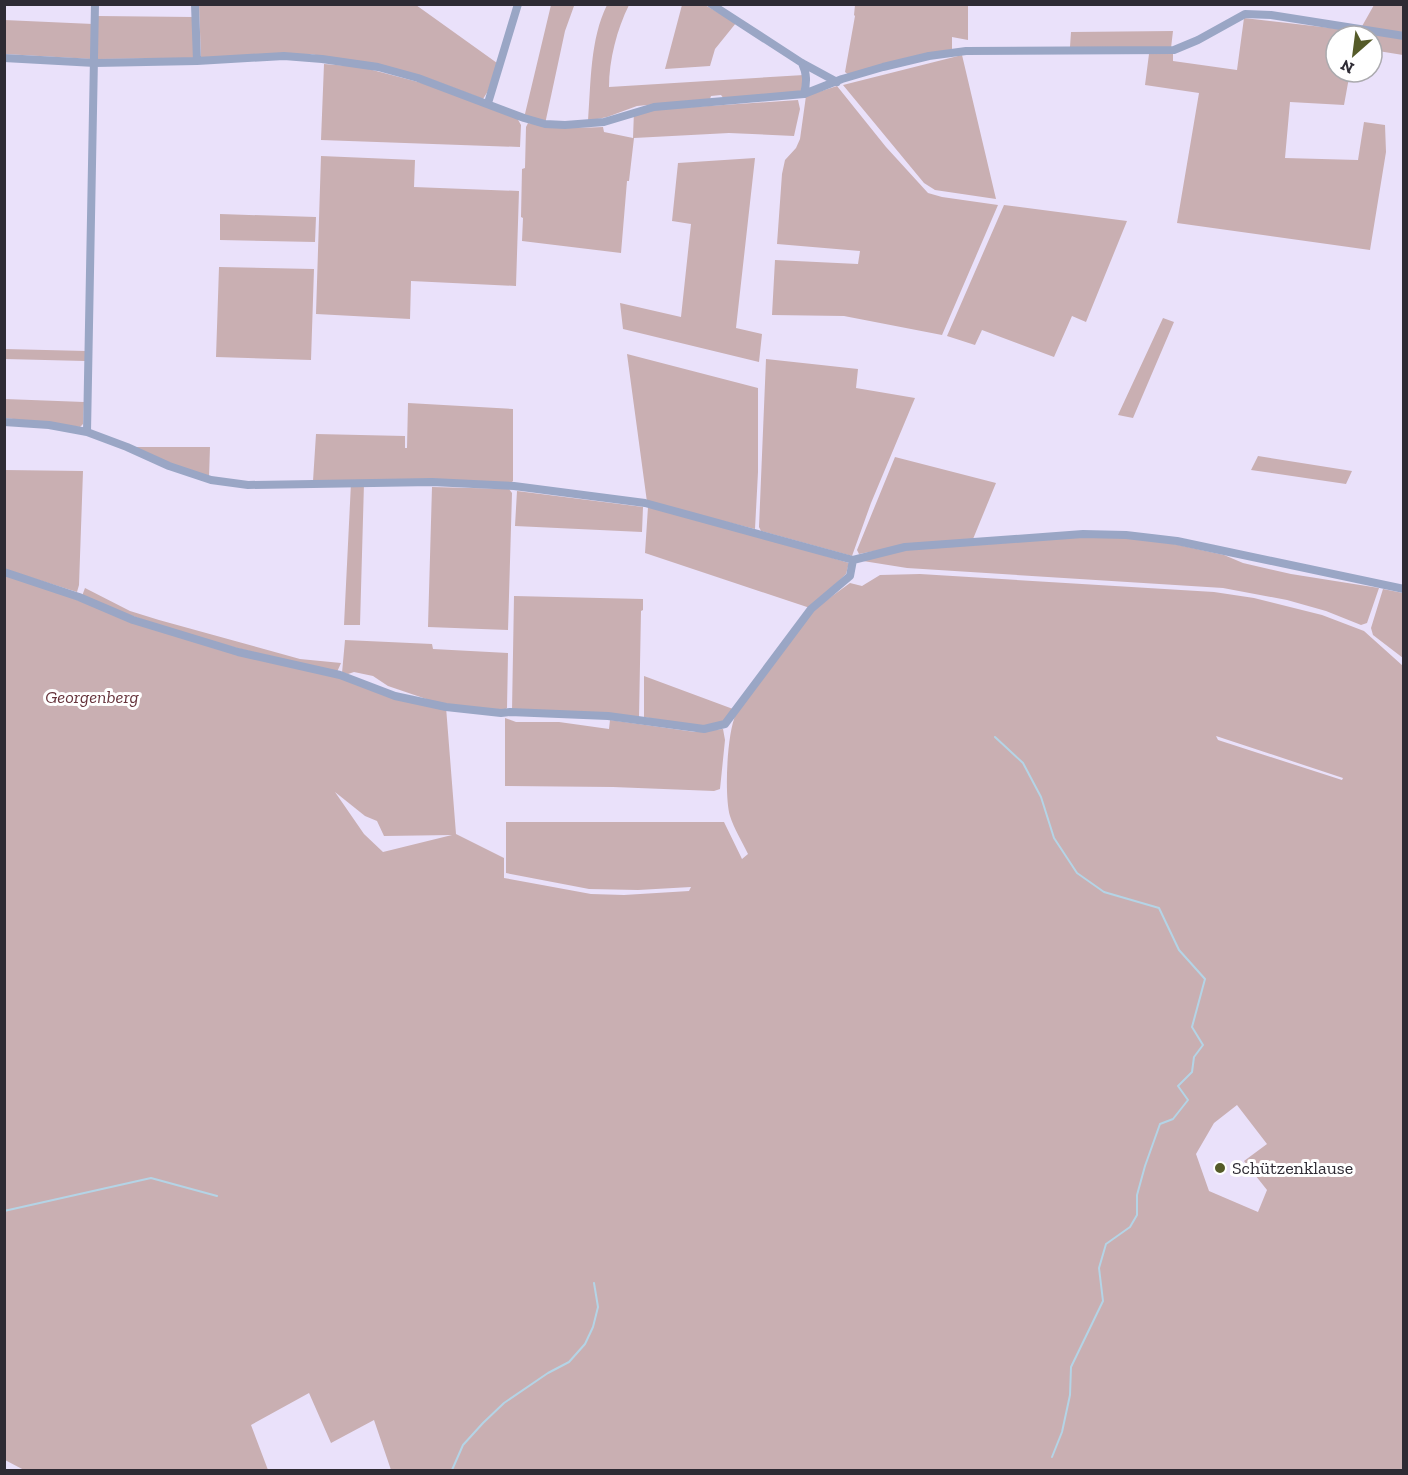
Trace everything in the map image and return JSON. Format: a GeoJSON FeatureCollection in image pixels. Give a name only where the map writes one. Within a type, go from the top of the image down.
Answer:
{"type":"FeatureCollection","features":[{"type":"Feature","properties":{"kind":"street"},"geometry":{"type":"LineString","coordinates":[[87,432],[96,4]]}},
{"type":"Feature","properties":{"kind":"street"},"geometry":{"type":"LineString","coordinates":[[195,4],[197,61]]}},
{"type":"Feature","properties":{"kind":"street"},"geometry":{"type":"LineString","coordinates":[[488,103],[518,4]]}},
{"type":"Feature","properties":{"kind":"street"},"geometry":{"type":"LineString","coordinates":[[711,4],[802,63],[837,82]]}},
{"type":"Feature","properties":{"kind":"street"},"geometry":{"type":"LineString","coordinates":[[4,58],[94,63],[284,56],[322,58],[378,67],[418,78],[524,118],[545,124],[565,125],[604,122],[654,107],[804,94],[883,67],[929,56],[966,51],[1174,50],[1198,40],[1245,14],[1251,4]]}},
{"type":"Feature","properties":{"kind":"street"},"geometry":{"type":"LineString","coordinates":[[1245,14],[1271,15],[1404,36]]}},
{"type":"Feature","properties":{"kind":"street"},"geometry":{"type":"LineString","coordinates":[[802,63],[806,72],[807,84],[804,94]]}},
{"type":"Feature","properties":{"kind":"street"},"geometry":{"type":"LineString","coordinates":[[4,422],[49,424],[87,432],[169,466],[211,480],[248,485],[432,482],[514,486],[645,502],[853,560],[905,547],[1083,534],[1126,535],[1177,541],[1404,589]]}},
{"type":"Feature","properties":{"kind":"street"},"geometry":{"type":"LineString","coordinates":[[4,572],[79,597],[133,620],[238,652],[340,675],[395,696],[446,707],[501,713],[608,716],[704,729],[725,724],[812,609],[850,576],[853,560]]}},
{"type":"Feature","properties":{"kind":"green space"},"geometry":{"type":"Polygon","coordinates":[[[199,5],[416,5],[497,63],[483,99],[430,79],[311,54],[201,58],[199,5]]]}},
{"type":"Feature","properties":{"kind":"green space"},"geometry":{"type":"Polygon","coordinates":[[[551,5],[574,6],[565,31],[545,124],[524,118],[551,5]]]}},
{"type":"Feature","properties":{"kind":"green space"},"geometry":{"type":"Polygon","coordinates":[[[607,5],[629,5],[614,45],[609,87],[804,75],[802,92],[724,99],[721,95],[711,96],[710,99],[637,106],[588,121],[594,47],[601,18],[607,5]]]}},
{"type":"Feature","properties":{"kind":"green space"},"geometry":{"type":"Polygon","coordinates":[[[682,5],[705,5],[736,23],[715,49],[710,66],[665,69],[682,5]]]}},
{"type":"Feature","properties":{"kind":"green space"},"geometry":{"type":"Polygon","coordinates":[[[855,5],[968,5],[968,40],[952,37],[952,50],[849,75],[845,72],[855,5]]]}},
{"type":"Feature","properties":{"kind":"green space"},"geometry":{"type":"Polygon","coordinates":[[[1374,5],[1403,5],[1403,36],[1384,32],[1384,24],[1363,24],[1374,5]]]}},
{"type":"Feature","properties":{"kind":"green space"},"geometry":{"type":"Polygon","coordinates":[[[98,16],[193,17],[193,58],[98,59],[98,16]]]}},
{"type":"Feature","properties":{"kind":"green space"},"geometry":{"type":"Polygon","coordinates":[[[1244,18],[1324,27],[1324,84],[1348,84],[1344,105],[1290,102],[1285,158],[1358,160],[1364,122],[1385,125],[1386,152],[1370,250],[1177,223],[1199,93],[1145,85],[1149,54],[1173,53],[1173,61],[1237,70],[1244,18]]]}},
{"type":"Feature","properties":{"kind":"green space"},"geometry":{"type":"Polygon","coordinates":[[[4,20],[93,24],[91,59],[5,54],[4,20]]]}},
{"type":"Feature","properties":{"kind":"green space"},"geometry":{"type":"Polygon","coordinates":[[[1173,31],[1171,48],[1070,47],[1071,32],[1173,31]]]}},
{"type":"Feature","properties":{"kind":"green space"},"geometry":{"type":"Polygon","coordinates":[[[1384,36],[1403,39],[1403,55],[1384,52],[1384,36]]]}},
{"type":"Feature","properties":{"kind":"green space"},"geometry":{"type":"Polygon","coordinates":[[[962,55],[996,199],[935,190],[924,183],[843,85],[962,55]]]}},
{"type":"Feature","properties":{"kind":"green space"},"geometry":{"type":"Polygon","coordinates":[[[324,64],[361,67],[422,83],[517,118],[521,125],[520,147],[321,140],[324,64]]]}},
{"type":"Feature","properties":{"kind":"green space"},"geometry":{"type":"Polygon","coordinates":[[[837,86],[886,147],[928,193],[998,205],[942,335],[844,316],[772,315],[775,260],[858,264],[860,251],[777,244],[782,174],[785,160],[796,148],[800,139],[806,96],[837,86]]]}},
{"type":"Feature","properties":{"kind":"green space"},"geometry":{"type":"Polygon","coordinates":[[[798,100],[800,109],[794,136],[729,133],[634,138],[629,181],[627,181],[621,253],[522,241],[522,169],[525,168],[528,123],[547,126],[603,127],[604,132],[633,138],[634,111],[798,100]]]}},
{"type":"Feature","properties":{"kind":"green space"},"geometry":{"type":"Polygon","coordinates":[[[321,156],[415,160],[414,187],[519,191],[516,286],[411,281],[410,319],[316,314],[321,156]]]}},
{"type":"Feature","properties":{"kind":"green space"},"geometry":{"type":"Polygon","coordinates":[[[755,158],[736,328],[762,334],[759,362],[623,329],[620,303],[681,317],[691,224],[672,221],[678,163],[755,158]]]}},
{"type":"Feature","properties":{"kind":"green space"},"geometry":{"type":"Polygon","coordinates":[[[1004,205],[1127,221],[1086,322],[1072,316],[1054,357],[982,330],[975,345],[947,336],[1004,205]]]}},
{"type":"Feature","properties":{"kind":"green space"},"geometry":{"type":"Polygon","coordinates":[[[220,214],[316,217],[315,242],[220,240],[220,214]]]}},
{"type":"Feature","properties":{"kind":"green space"},"geometry":{"type":"Polygon","coordinates":[[[219,267],[314,269],[311,360],[216,357],[219,267]]]}},
{"type":"Feature","properties":{"kind":"green space"},"geometry":{"type":"Polygon","coordinates":[[[1163,318],[1174,322],[1133,418],[1118,415],[1163,318]]]}},
{"type":"Feature","properties":{"kind":"green space"},"geometry":{"type":"Polygon","coordinates":[[[5,349],[86,351],[85,361],[5,359],[5,349]]]}},
{"type":"Feature","properties":{"kind":"green space"},"geometry":{"type":"Polygon","coordinates":[[[627,354],[758,388],[755,529],[647,502],[627,354]]]}},
{"type":"Feature","properties":{"kind":"green space"},"geometry":{"type":"Polygon","coordinates":[[[766,359],[858,369],[856,388],[915,398],[871,503],[852,556],[761,531],[759,527],[766,359]]]}},
{"type":"Feature","properties":{"kind":"green space"},"geometry":{"type":"Polygon","coordinates":[[[5,399],[84,402],[83,424],[80,427],[5,418],[5,399]]]}},
{"type":"Feature","properties":{"kind":"green space"},"geometry":{"type":"Polygon","coordinates":[[[408,403],[513,409],[513,481],[510,484],[313,481],[316,434],[405,436],[405,448],[407,448],[408,403]]]}},
{"type":"Feature","properties":{"kind":"green space"},"geometry":{"type":"Polygon","coordinates":[[[134,447],[210,447],[209,477],[192,473],[134,447]]]}},
{"type":"Feature","properties":{"kind":"green space"},"geometry":{"type":"Polygon","coordinates":[[[1258,456],[1352,471],[1346,484],[1251,470],[1258,456]]]}},
{"type":"Feature","properties":{"kind":"green space"},"geometry":{"type":"Polygon","coordinates":[[[895,457],[996,483],[973,539],[905,545],[859,554],[857,550],[895,457]]]}},
{"type":"Feature","properties":{"kind":"green space"},"geometry":{"type":"Polygon","coordinates":[[[4,470],[83,471],[77,592],[5,568],[4,470]]]}},
{"type":"Feature","properties":{"kind":"green space"},"geometry":{"type":"Polygon","coordinates":[[[351,483],[364,483],[360,625],[344,625],[351,483]]]}},
{"type":"Feature","properties":{"kind":"green space"},"geometry":{"type":"Polygon","coordinates":[[[432,487],[509,489],[512,493],[508,630],[428,627],[432,487]]]}},
{"type":"Feature","properties":{"kind":"green space"},"geometry":{"type":"Polygon","coordinates":[[[517,491],[643,507],[642,532],[515,526],[517,491]]]}},
{"type":"Feature","properties":{"kind":"green space"},"geometry":{"type":"Polygon","coordinates":[[[648,507],[757,535],[849,563],[846,574],[810,608],[645,553],[648,507]]]}},
{"type":"Feature","properties":{"kind":"green space"},"geometry":{"type":"Polygon","coordinates":[[[1086,537],[1127,538],[1174,544],[1291,574],[1379,588],[1367,623],[1361,625],[1326,611],[1287,600],[1223,588],[907,568],[861,559],[907,550],[1086,537]]]}},
{"type":"Feature","properties":{"kind":"green space","name":"Georgenberg"},"geometry":{"type":"Polygon","coordinates":[[[5,574],[133,620],[446,707],[456,834],[504,858],[504,878],[591,894],[624,895],[689,891],[691,887],[638,890],[589,889],[506,873],[506,822],[724,822],[742,859],[748,854],[730,816],[727,794],[730,735],[736,714],[813,610],[850,583],[862,586],[880,575],[920,574],[1214,592],[1254,598],[1322,615],[1364,631],[1403,666],[1403,1470],[391,1470],[374,1420],[331,1443],[309,1393],[251,1425],[268,1470],[24,1470],[5,1460],[5,574]],[[1216,736],[1218,740],[1342,780],[1343,778],[1216,736]],[[335,792],[364,834],[383,852],[452,835],[384,836],[377,821],[365,816],[335,792]],[[1237,1105],[1214,1123],[1196,1154],[1209,1191],[1258,1212],[1267,1190],[1244,1161],[1267,1144],[1237,1105]]]}},
{"type":"Feature","properties":{"kind":"green space"},"geometry":{"type":"Polygon","coordinates":[[[85,588],[130,611],[159,620],[300,659],[341,663],[337,672],[176,631],[82,596],[85,588]]]}},
{"type":"Feature","properties":{"kind":"green space"},"geometry":{"type":"Polygon","coordinates":[[[1383,589],[1403,593],[1403,658],[1373,635],[1371,628],[1383,589]]]}},
{"type":"Feature","properties":{"kind":"green space"},"geometry":{"type":"Polygon","coordinates":[[[514,596],[643,599],[639,717],[512,711],[514,596]]]}},
{"type":"Feature","properties":{"kind":"green space"},"geometry":{"type":"Polygon","coordinates":[[[345,640],[432,644],[433,649],[508,653],[507,708],[502,712],[447,706],[388,686],[373,676],[354,672],[342,673],[345,640]]]}},
{"type":"Feature","properties":{"kind":"green space"},"geometry":{"type":"Polygon","coordinates":[[[644,676],[733,709],[724,721],[703,728],[644,717],[644,676]]]}},
{"type":"Feature","properties":{"kind":"green space"},"geometry":{"type":"Polygon","coordinates":[[[505,718],[516,722],[559,722],[609,729],[610,720],[695,732],[723,729],[725,740],[720,789],[714,791],[505,786],[505,718]]]}},
{"type":"Feature","properties":{"kind":"waterway"},"geometry":{"type":"LineString","coordinates":[[995,737],[1023,763],[1041,797],[1054,838],[1077,873],[1104,892],[1159,908],[1179,950],[1205,979],[1192,1027],[1203,1045],[1194,1057],[1192,1072],[1178,1086],[1188,1100],[1173,1119],[1160,1124],[1137,1195],[1137,1215],[1130,1227],[1106,1244],[1099,1268],[1103,1301],[1071,1367],[1070,1395],[1062,1432],[1052,1457]]}},
{"type":"Feature","properties":{"kind":"waterway"},"geometry":{"type":"LineString","coordinates":[[4,1211],[151,1178],[217,1196]]}},
{"type":"Feature","properties":{"kind":"waterway"},"geometry":{"type":"LineString","coordinates":[[452,1470],[463,1445],[504,1403],[548,1373],[569,1362],[585,1344],[593,1327],[598,1307],[594,1283]]}},
{"type":"Feature","properties":{"kind":"place","name":"Schützenklause"},"geometry":{"type":"Point","coordinates":[1220,1168]}}]}
